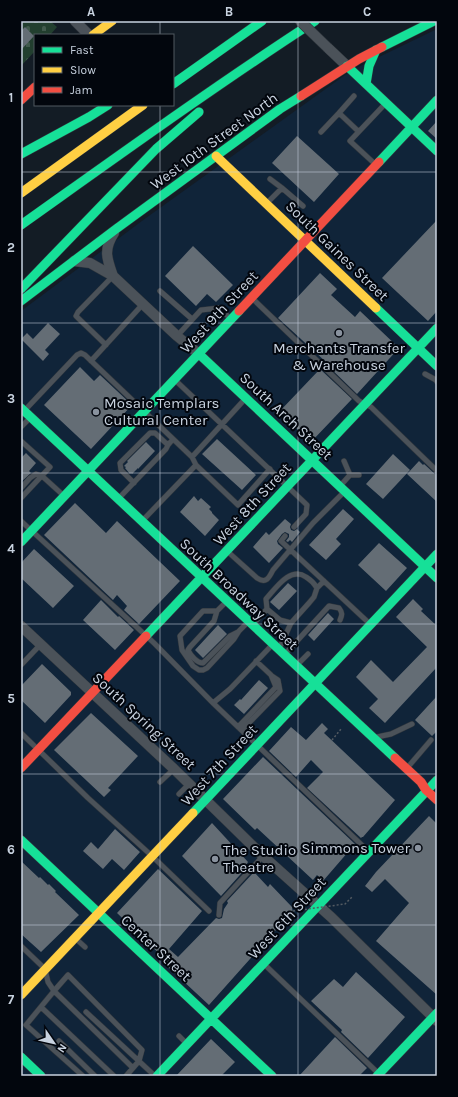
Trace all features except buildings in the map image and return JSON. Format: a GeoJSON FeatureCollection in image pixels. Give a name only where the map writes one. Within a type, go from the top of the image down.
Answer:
{"type":"FeatureCollection","features":[{"type":"Feature","properties":{"kind":"main road"},"geometry":{"type":"LineString","coordinates":[[94,34],[112,21]]}},
{"type":"Feature","properties":{"kind":"main road"},"geometry":{"type":"LineString","coordinates":[[193,58],[262,21]]}},
{"type":"Feature","properties":{"kind":"main road"},"geometry":{"type":"LineString","coordinates":[[21,225],[266,53],[316,21]]}},
{"type":"Feature","properties":{"kind":"main road","name":"West 10th Street North"},"geometry":{"type":"LineString","coordinates":[[21,301],[116,229],[280,109],[347,66],[434,21]]}},
{"type":"Feature","properties":{"kind":"main road"},"geometry":{"type":"LineString","coordinates":[[174,83],[247,30]]}},
{"type":"Feature","properties":{"kind":"main road"},"geometry":{"type":"LineString","coordinates":[[366,84],[369,65],[376,50]]}},
{"type":"Feature","properties":{"kind":"main road"},"geometry":{"type":"LineString","coordinates":[[21,289],[156,149],[266,53]]}},
{"type":"Feature","properties":{"kind":"main road"},"geometry":{"type":"LineString","coordinates":[[347,66],[437,151]]}},
{"type":"Feature","properties":{"kind":"main road"},"geometry":{"type":"LineString","coordinates":[[21,100],[34,87]]}},
{"type":"Feature","properties":{"kind":"main road","name":"West 9th Street"},"geometry":{"type":"LineString","coordinates":[[21,542],[437,100]]}},
{"type":"Feature","properties":{"kind":"main road"},"geometry":{"type":"LineString","coordinates":[[21,154],[106,106]]}},
{"type":"Feature","properties":{"kind":"main road"},"geometry":{"type":"LineString","coordinates":[[21,193],[142,106]]}},
{"type":"Feature","properties":{"kind":"main road","name":"South Gaines Street"},"geometry":{"type":"LineString","coordinates":[[216,156],[437,366]]}},
{"type":"Feature","properties":{"kind":"main road"},"geometry":{"type":"LineString","coordinates":[[21,231],[71,189]]}},
{"type":"Feature","properties":{"kind":"main road","name":"West 8th Street"},"geometry":{"type":"LineString","coordinates":[[21,768],[437,328]]}},
{"type":"Feature","properties":{"kind":"main road","name":"South Arch Street"},"geometry":{"type":"LineString","coordinates":[[199,354],[437,578]]}},
{"type":"Feature","properties":{"kind":"main road","name":"South Broadway Street"},"geometry":{"type":"LineString","coordinates":[[25,412],[421,782],[426,790],[437,800]]}},
{"type":"Feature","properties":{"kind":"main road","name":"West 7th Street"},"geometry":{"type":"LineString","coordinates":[[21,995],[437,554]]}},
{"type":"Feature","properties":{"kind":"main road","name":"West 6th Street"},"geometry":{"type":"LineString","coordinates":[[156,1076],[437,780]]}},
{"type":"Feature","properties":{"kind":"main road","name":"Center Street"},"geometry":{"type":"LineString","coordinates":[[21,840],[272,1076]]}},
{"type":"Feature","properties":{"kind":"main road"},"geometry":{"type":"LineString","coordinates":[[378,1075],[436,1017]]}},
{"type":"Feature","properties":{"kind":"main road"},"geometry":{"type":"LineString","coordinates":[[21,1057],[41,1076]]}},
{"type":"Feature","properties":{"kind":"street"},"geometry":{"type":"LineString","coordinates":[[75,21],[88,34]]}},
{"type":"Feature","properties":{"kind":"street"},"geometry":{"type":"LineString","coordinates":[[300,21],[347,66]]}},
{"type":"Feature","properties":{"kind":"street","name":"South Arch Street"},"geometry":{"type":"LineString","coordinates":[[113,276],[107,260],[106,252],[109,240],[116,229]]}},
{"type":"Feature","properties":{"kind":"street","name":"South Arch Street"},"geometry":{"type":"LineString","coordinates":[[74,261],[90,263],[113,276],[177,336],[199,354]]}},
{"type":"Feature","properties":{"kind":"street","name":"South Spring Street"},"geometry":{"type":"LineString","coordinates":[[21,626],[206,799],[264,856],[332,917],[436,1017]]}},
{"type":"Feature","properties":{"kind":"lane"},"geometry":{"type":"LineString","coordinates":[[321,132],[354,96]]}},
{"type":"Feature","properties":{"kind":"lane"},"geometry":{"type":"LineString","coordinates":[[376,165],[350,141],[386,103]]}},
{"type":"Feature","properties":{"kind":"lane"},"geometry":{"type":"LineString","coordinates":[[339,113],[358,131]]}},
{"type":"Feature","properties":{"kind":"lane"},"geometry":{"type":"LineString","coordinates":[[270,179],[303,206]]}},
{"type":"Feature","properties":{"kind":"lane"},"geometry":{"type":"LineString","coordinates":[[266,204],[282,188]]}},
{"type":"Feature","properties":{"kind":"lane"},"geometry":{"type":"LineString","coordinates":[[106,345],[76,316],[78,312],[113,276]]}},
{"type":"Feature","properties":{"kind":"lane"},"geometry":{"type":"LineString","coordinates":[[160,291],[192,319]]}},
{"type":"Feature","properties":{"kind":"lane"},"geometry":{"type":"LineString","coordinates":[[252,298],[359,401],[371,407],[437,471]]}},
{"type":"Feature","properties":{"kind":"lane"},"geometry":{"type":"LineString","coordinates":[[91,361],[143,304]]}},
{"type":"Feature","properties":{"kind":"lane"},"geometry":{"type":"LineString","coordinates":[[177,336],[201,310],[220,308],[231,319]]}},
{"type":"Feature","properties":{"kind":"lane"},"geometry":{"type":"LineString","coordinates":[[21,427],[25,412],[81,353],[85,355],[192,457],[196,465],[238,505],[270,469]]}},
{"type":"Feature","properties":{"kind":"lane"},"geometry":{"type":"LineString","coordinates":[[425,374],[437,380]]}},
{"type":"Feature","properties":{"kind":"lane"},"geometry":{"type":"LineString","coordinates":[[175,380],[307,505],[306,514],[294,527]]}},
{"type":"Feature","properties":{"kind":"lane"},"geometry":{"type":"LineString","coordinates":[[192,457],[246,398]]}},
{"type":"Feature","properties":{"kind":"lane"},"geometry":{"type":"LineString","coordinates":[[134,483],[121,470],[120,463],[150,432],[155,433],[168,445]]}},
{"type":"Feature","properties":{"kind":"lane"},"geometry":{"type":"LineString","coordinates":[[118,500],[166,449],[173,439]]}},
{"type":"Feature","properties":{"kind":"lane"},"geometry":{"type":"LineString","coordinates":[[21,441],[50,468],[21,498]]}},
{"type":"Feature","properties":{"kind":"lane"},"geometry":{"type":"LineString","coordinates":[[344,461],[350,475]]}},
{"type":"Feature","properties":{"kind":"lane"},"geometry":{"type":"LineString","coordinates":[[142,521],[196,465]]}},
{"type":"Feature","properties":{"kind":"lane"},"geometry":{"type":"LineString","coordinates":[[21,488],[36,474],[42,476],[64,496]]}},
{"type":"Feature","properties":{"kind":"lane"},"geometry":{"type":"LineString","coordinates":[[227,550],[257,578],[262,581],[266,580],[270,576],[272,570],[342,489],[350,475]]}},
{"type":"Feature","properties":{"kind":"lane"},"geometry":{"type":"LineString","coordinates":[[350,475],[359,475]]}},
{"type":"Feature","properties":{"kind":"lane"},"geometry":{"type":"LineString","coordinates":[[21,521],[160,648],[213,703],[368,852]]}},
{"type":"Feature","properties":{"kind":"lane"},"geometry":{"type":"LineString","coordinates":[[285,536],[281,541],[370,625]]}},
{"type":"Feature","properties":{"kind":"lane"},"geometry":{"type":"LineString","coordinates":[[291,623],[280,620],[267,609],[266,599],[289,576],[299,573],[314,583],[317,588]]}},
{"type":"Feature","properties":{"kind":"lane"},"geometry":{"type":"LineString","coordinates":[[279,650],[291,623],[310,603],[317,588],[324,581]]}},
{"type":"Feature","properties":{"kind":"lane"},"geometry":{"type":"LineString","coordinates":[[227,601],[217,611],[214,621],[188,650],[200,663],[203,663],[230,636],[250,623],[267,609]]}},
{"type":"Feature","properties":{"kind":"lane"},"geometry":{"type":"LineString","coordinates":[[340,620],[342,611],[349,604]]}},
{"type":"Feature","properties":{"kind":"lane"},"geometry":{"type":"LineString","coordinates":[[213,703],[230,689],[256,661],[279,650],[329,606],[340,608],[342,611]]}},
{"type":"Feature","properties":{"kind":"lane"},"geometry":{"type":"LineString","coordinates":[[217,611],[202,611],[180,636],[182,650],[194,666],[199,670],[207,668],[234,639],[239,631]]}},
{"type":"Feature","properties":{"kind":"lane"},"geometry":{"type":"LineString","coordinates":[[21,665],[40,644]]}},
{"type":"Feature","properties":{"kind":"lane"},"geometry":{"type":"LineString","coordinates":[[296,666],[308,654]]}},
{"type":"Feature","properties":{"kind":"lane"},"geometry":{"type":"LineString","coordinates":[[240,729],[280,691],[278,680],[256,661]]}},
{"type":"Feature","properties":{"kind":"lane"},"geometry":{"type":"LineString","coordinates":[[373,738],[391,734],[412,724]]}},
{"type":"Feature","properties":{"kind":"lane"},"geometry":{"type":"LineString","coordinates":[[21,733],[136,839],[208,911]]}},
{"type":"Feature","properties":{"kind":"lane"},"geometry":{"type":"LineString","coordinates":[[406,769],[431,740]]}},
{"type":"Feature","properties":{"kind":"lane"},"geometry":{"type":"LineString","coordinates":[[160,782],[174,769]]}},
{"type":"Feature","properties":{"kind":"lane"},"geometry":{"type":"LineString","coordinates":[[179,794],[189,784]]}},
{"type":"Feature","properties":{"kind":"lane"},"geometry":{"type":"LineString","coordinates":[[219,915],[220,903],[264,856]]}},
{"type":"Feature","properties":{"kind":"lane"},"geometry":{"type":"LineString","coordinates":[[248,878],[251,870]]}},
{"type":"Feature","properties":{"kind":"lane"},"geometry":{"type":"LineString","coordinates":[[75,938],[85,947]]}},
{"type":"Feature","properties":{"kind":"lane"},"geometry":{"type":"LineString","coordinates":[[21,946],[45,969],[48,982],[54,992],[133,1068]]}},
{"type":"Feature","properties":{"kind":"lane"},"geometry":{"type":"LineString","coordinates":[[264,963],[378,1075]]}},
{"type":"Feature","properties":{"kind":"lane"},"geometry":{"type":"LineString","coordinates":[[83,1076],[26,1025],[68,975],[142,1050],[140,1061],[126,1076]]}},
{"type":"Feature","properties":{"kind":"lane"},"geometry":{"type":"LineString","coordinates":[[41,1007],[114,1076]]}},
{"type":"Feature","properties":{"kind":"lane"},"geometry":{"type":"LineString","coordinates":[[86,1012],[156,1076]]}},
{"type":"Feature","properties":{"kind":"lane"},"geometry":{"type":"LineString","coordinates":[[179,1036],[188,1044]]}},
{"type":"Feature","properties":{"kind":"lane"},"geometry":{"type":"LineString","coordinates":[[59,1042],[96,1076]]}},
{"type":"Feature","properties":{"kind":"path"},"geometry":{"type":"LineString","coordinates":[[332,740],[341,729]]}},
{"type":"Feature","properties":{"kind":"path"},"geometry":{"type":"LineString","coordinates":[[294,911],[345,904],[353,896]]}},
{"type":"Feature","properties":{"kind":"shaded area"},"geometry":{"type":"Polygon","coordinates":[[[437,29],[437,1076],[21,1076],[21,311],[146,218],[352,70],[437,29]]]}},
{"type":"Feature","properties":{"kind":"green space"},"geometry":{"type":"Polygon","coordinates":[[[21,21],[50,21],[57,27],[51,34],[34,34],[34,52],[21,66],[21,21]]]}},
{"type":"Feature","properties":{"kind":"traffic: fast"},"geometry":{"type":"LineString","coordinates":[[174,83],[262,21]]}},
{"type":"Feature","properties":{"kind":"traffic: fast"},"geometry":{"type":"LineString","coordinates":[[21,225],[130,147],[315,21]]}},
{"type":"Feature","properties":{"kind":"traffic: fast"},"geometry":{"type":"LineString","coordinates":[[382,47],[434,21]]}},
{"type":"Feature","properties":{"kind":"traffic: fast"},"geometry":{"type":"LineString","coordinates":[[366,84],[369,66],[376,50]]}},
{"type":"Feature","properties":{"kind":"traffic: fast"},"geometry":{"type":"LineString","coordinates":[[347,66],[437,151]]}},
{"type":"Feature","properties":{"kind":"traffic: fast"},"geometry":{"type":"LineString","coordinates":[[21,301],[116,229],[280,109],[301,96]]}},
{"type":"Feature","properties":{"kind":"traffic: fast"},"geometry":{"type":"LineString","coordinates":[[379,162],[437,100]]}},
{"type":"Feature","properties":{"kind":"traffic: fast"},"geometry":{"type":"LineString","coordinates":[[21,154],[106,106]]}},
{"type":"Feature","properties":{"kind":"traffic: fast"},"geometry":{"type":"LineString","coordinates":[[21,289],[156,149],[199,112]]}},
{"type":"Feature","properties":{"kind":"traffic: fast"},"geometry":{"type":"LineString","coordinates":[[376,308],[437,366]]}},
{"type":"Feature","properties":{"kind":"traffic: fast"},"geometry":{"type":"LineString","coordinates":[[21,542],[239,311]]}},
{"type":"Feature","properties":{"kind":"traffic: fast"},"geometry":{"type":"LineString","coordinates":[[146,636],[437,328]]}},
{"type":"Feature","properties":{"kind":"traffic: fast"},"geometry":{"type":"LineString","coordinates":[[199,354],[437,578]]}},
{"type":"Feature","properties":{"kind":"traffic: fast"},"geometry":{"type":"LineString","coordinates":[[21,408],[395,758]]}},
{"type":"Feature","properties":{"kind":"traffic: fast"},"geometry":{"type":"LineString","coordinates":[[193,813],[437,554]]}},
{"type":"Feature","properties":{"kind":"traffic: fast"},"geometry":{"type":"LineString","coordinates":[[157,1076],[437,780]]}},
{"type":"Feature","properties":{"kind":"traffic: fast"},"geometry":{"type":"LineString","coordinates":[[21,840],[272,1076]]}},
{"type":"Feature","properties":{"kind":"traffic: fast"},"geometry":{"type":"LineString","coordinates":[[377,1076],[437,1013]]}},
{"type":"Feature","properties":{"kind":"traffic: fast"},"geometry":{"type":"LineString","coordinates":[[21,1057],[41,1076]]}},
{"type":"Feature","properties":{"kind":"traffic: slow"},"geometry":{"type":"LineString","coordinates":[[94,34],[112,21]]}},
{"type":"Feature","properties":{"kind":"traffic: slow"},"geometry":{"type":"LineString","coordinates":[[21,193],[142,106]]}},
{"type":"Feature","properties":{"kind":"traffic: slow"},"geometry":{"type":"LineString","coordinates":[[216,156],[376,308]]}},
{"type":"Feature","properties":{"kind":"traffic: slow"},"geometry":{"type":"LineString","coordinates":[[21,995],[193,813]]}},
{"type":"Feature","properties":{"kind":"traffic: jam"},"geometry":{"type":"LineString","coordinates":[[301,96],[359,59],[382,47]]}},
{"type":"Feature","properties":{"kind":"traffic: jam"},"geometry":{"type":"LineString","coordinates":[[21,100],[34,88]]}},
{"type":"Feature","properties":{"kind":"traffic: jam"},"geometry":{"type":"LineString","coordinates":[[239,311],[379,162]]}},
{"type":"Feature","properties":{"kind":"traffic: jam"},"geometry":{"type":"LineString","coordinates":[[21,768],[146,636]]}},
{"type":"Feature","properties":{"kind":"traffic: jam"},"geometry":{"type":"LineString","coordinates":[[395,758],[421,782],[426,790],[437,800]]}},
{"type":"Feature","properties":{"kind":"place","name":"Merchants Transfer & Warehouse"},"geometry":{"type":"Point","coordinates":[339,333]}},
{"type":"Feature","properties":{"kind":"place","name":"Mosaic Templars Cultural Center"},"geometry":{"type":"Point","coordinates":[96,412]}},
{"type":"Feature","properties":{"kind":"place","name":"Simmons Tower"},"geometry":{"type":"Point","coordinates":[418,848]}},
{"type":"Feature","properties":{"kind":"place","name":"The Studio Theatre"},"geometry":{"type":"Point","coordinates":[215,859]}}]}
